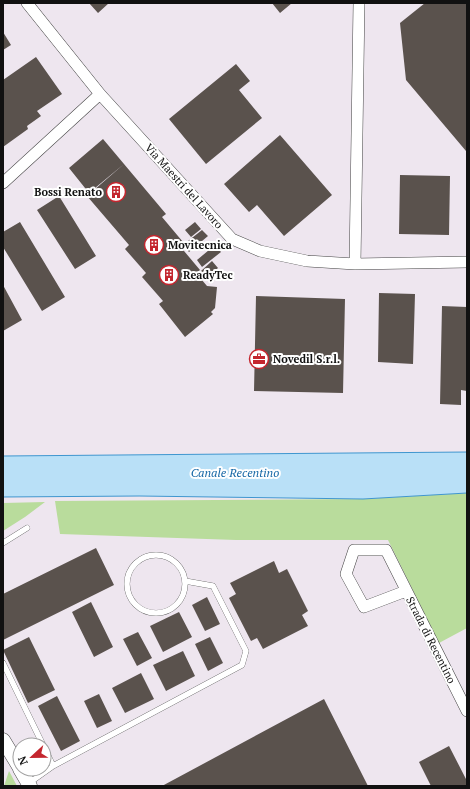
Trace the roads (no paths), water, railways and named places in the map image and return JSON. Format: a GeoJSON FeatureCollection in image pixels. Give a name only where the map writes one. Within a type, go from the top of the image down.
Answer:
{"type":"FeatureCollection","features":[{"type":"Feature","properties":{"kind":"street","name":"Via Maestri del Lavoro"},"geometry":{"type":"LineString","coordinates":[[27,3],[100,94],[232,239],[260,252],[299,259],[355,264],[467,262]]}},
{"type":"Feature","properties":{"kind":"street"},"geometry":{"type":"LineString","coordinates":[[355,264],[359,3]]}},
{"type":"Feature","properties":{"kind":"street"},"geometry":{"type":"LineString","coordinates":[[3,183],[100,94]]}},
{"type":"Feature","properties":{"kind":"street","name":"Strada di Recentino"},"geometry":{"type":"LineString","coordinates":[[406,591],[364,607],[346,574],[354,550],[386,550],[467,711]]}},
{"type":"Feature","properties":{"kind":"street"},"geometry":{"type":"LineString","coordinates":[[3,740],[12,755]]}},
{"type":"Feature","properties":{"kind":"lane"},"geometry":{"type":"LineString","coordinates":[[3,543],[27,528]]}},
{"type":"Feature","properties":{"kind":"lane"},"geometry":{"type":"LineString","coordinates":[[151,555],[160,555],[170,558],[178,564],[183,572],[185,581],[185,591],[181,600],[175,607],[166,612],[156,614],[146,612],[138,608],[131,600],[127,591],[129,572],[134,564],[142,558],[151,555]]}},
{"type":"Feature","properties":{"kind":"lane"},"geometry":{"type":"LineString","coordinates":[[29,784],[53,766],[242,665],[246,651],[213,586],[185,581]]}},
{"type":"Feature","properties":{"kind":"lane"},"geometry":{"type":"LineString","coordinates":[[3,663],[39,737]]}},
{"type":"Feature","properties":{"kind":"water","name":"Canale Recentino"},"geometry":{"type":"Polygon","coordinates":[[[467,452],[467,493],[363,499],[139,496],[3,497],[3,456],[467,452]]]}},
{"type":"Feature","properties":{"kind":"place","name":"Bossi Renato"},"geometry":{"type":"Point","coordinates":[116,192]}},
{"type":"Feature","properties":{"kind":"place","name":"Movitecnica"},"geometry":{"type":"Point","coordinates":[154,245]}},
{"type":"Feature","properties":{"kind":"place","name":"ReadyTec"},"geometry":{"type":"Point","coordinates":[169,275]}},
{"type":"Feature","properties":{"kind":"place","name":"Novedil S.r.l."},"geometry":{"type":"Point","coordinates":[259,359]}}]}
